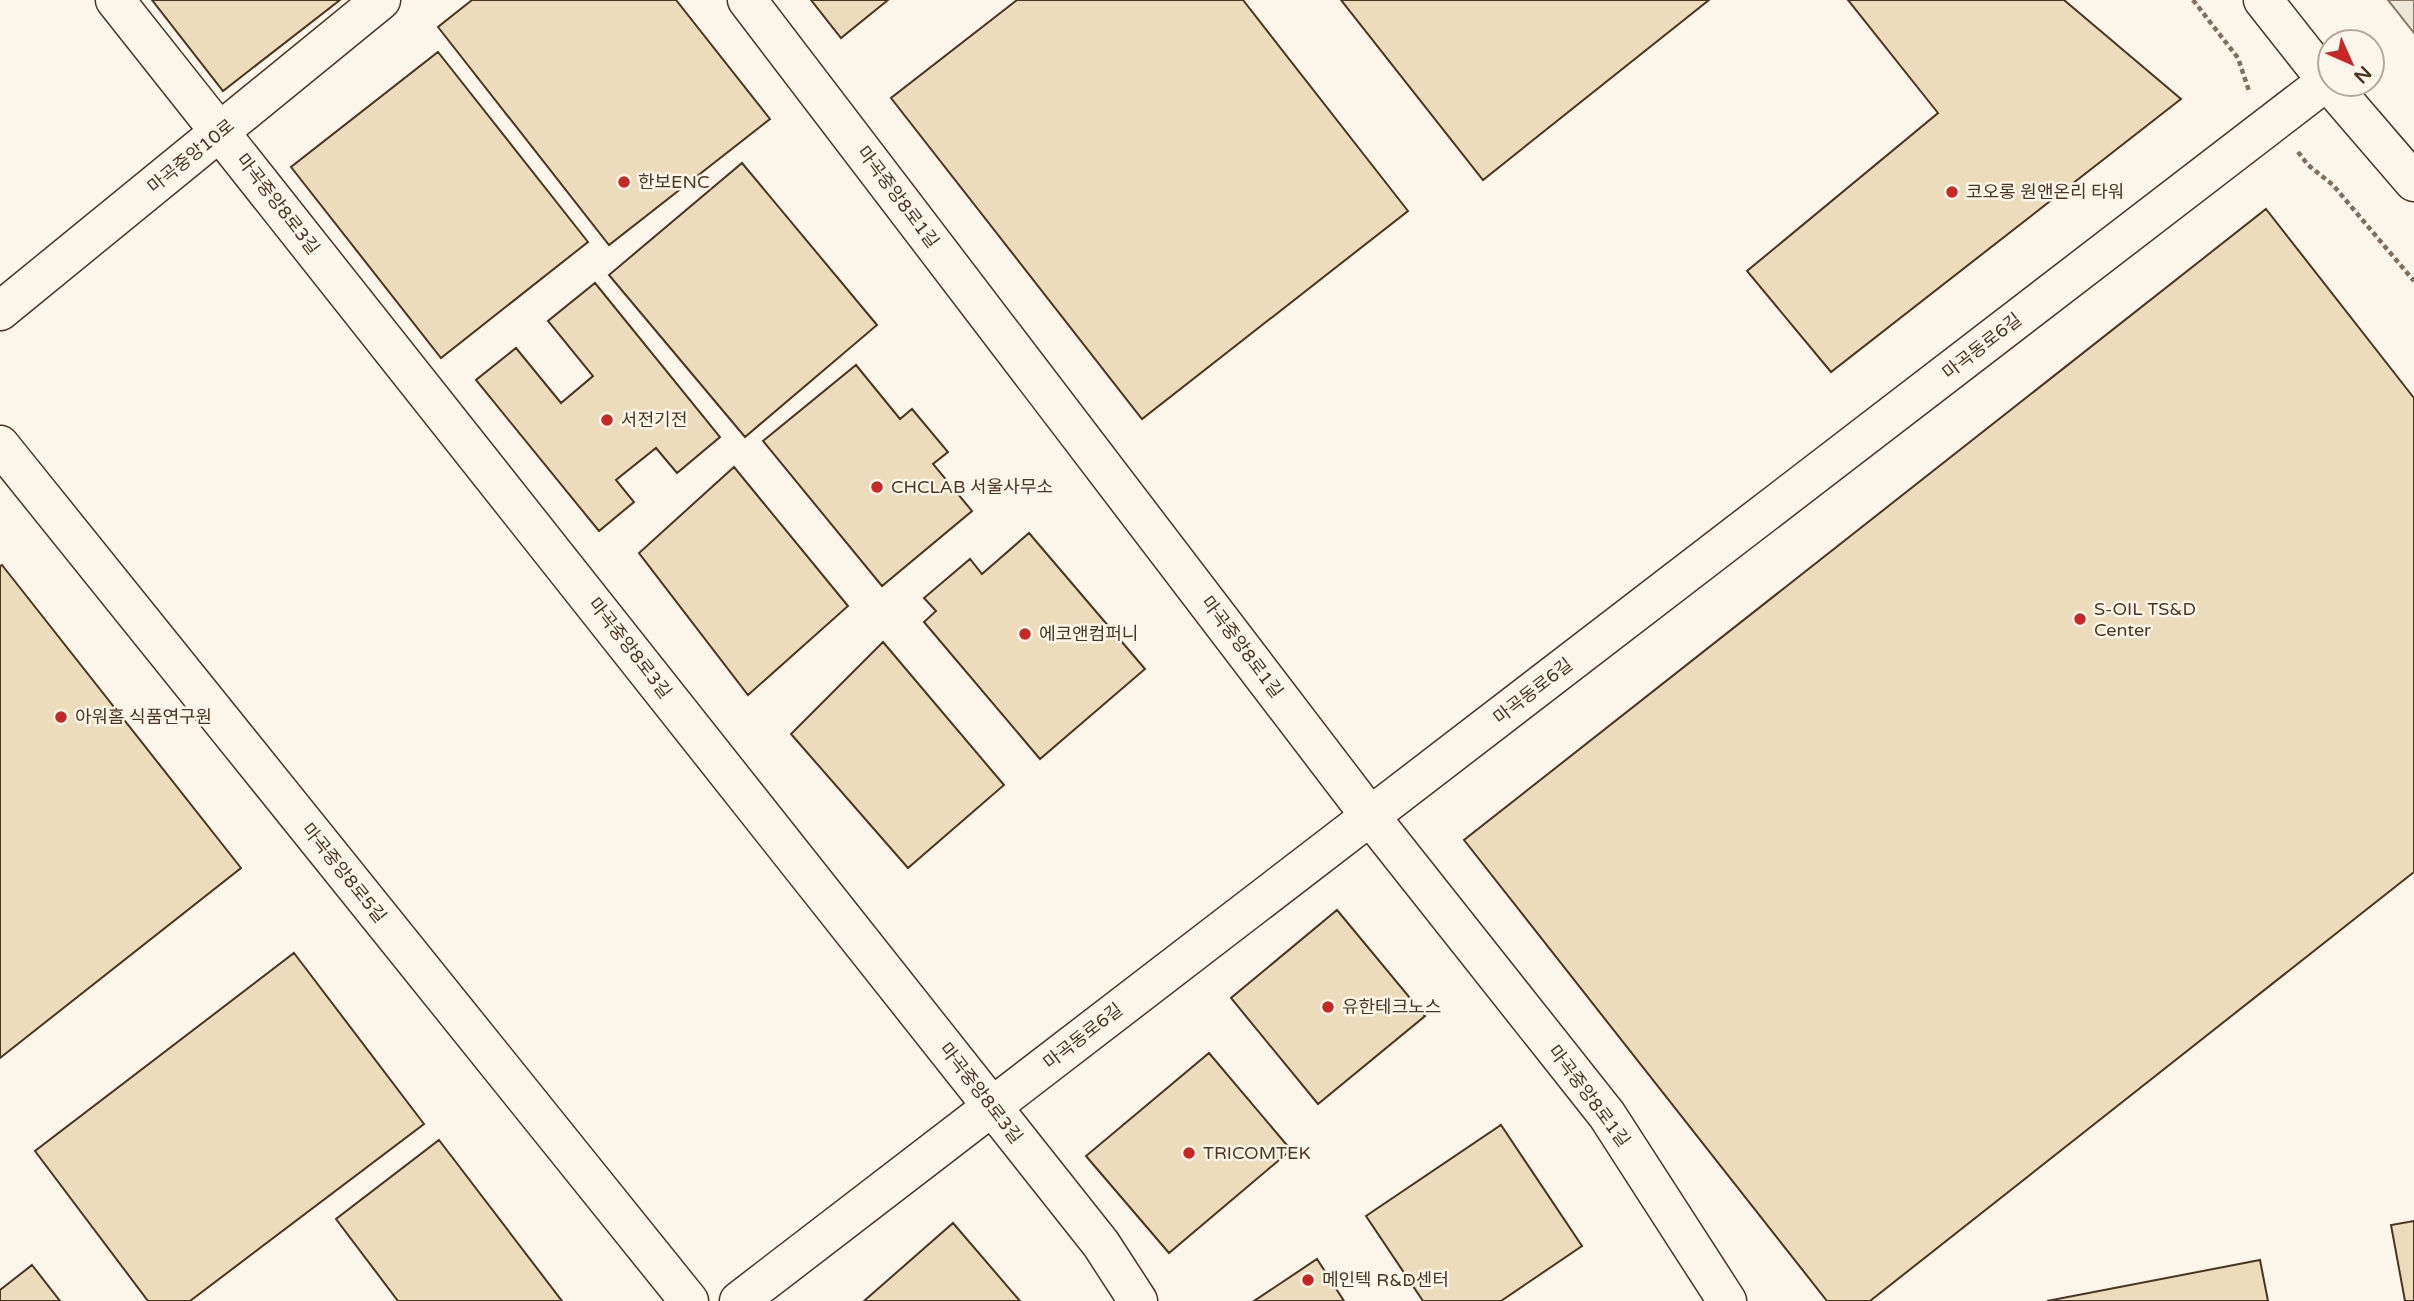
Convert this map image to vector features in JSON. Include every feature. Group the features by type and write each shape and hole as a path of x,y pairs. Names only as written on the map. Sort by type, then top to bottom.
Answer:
{"street":[{"name":"마곡중앙8로3길","path":"115,0 1101,1244 1138,1301"},
{"name":"마곡중앙10로","path":"0,311 381,0"},
{"name":"마곡중앙8로1길","path":"747,0 1370,816 1607,1115 1727,1301"},
{"path":"2263,0 2316,67"},
{"name":"마곡동로6길","path":"739,1301 2316,89"},
{"path":"2342,98 2414,181"},
{"name":"마곡중앙8로5길","path":"0,445 689,1301"}],"shaded area":[{"path":"2388,0 2414,0 2414,33"}],"building":[{"path":"152,0 340,0 223,91"},
{"name":"한보ENC","path":"472,0 676,0 770,119 609,245 438,27"},
{"path":"811,0 888,0 841,38"},
{"path":"1017,0 1243,0 1408,211 1142,419 891,98"},
{"path":"1341,0 1709,0 1483,180"},
{"name":"코오롱 원앤온리 타워","path":"1848,0 2064,0 2181,99 1831,372 1747,271 1938,113"},
{"path":"438,52 588,242 441,358 291,167"},
{"path":"742,163 877,325 745,437 609,275"},
{"name":"S-OIL TS&D Center","path":"2266,209 2414,398 2414,872 1870,1301 1827,1301 1464,840"},
{"name":"서전기전","path":"595,283 720,437 677,473 656,448 616,480 634,502 599,531 476,380 516,348 561,403 593,376 548,321"},
{"name":"CHCLAB 서울사무소","path":"856,365 900,419 912,409 948,452 933,464 972,511 882,586 763,441"},
{"path":"734,467 848,606 748,695 639,553"},
{"name":"에코앤컴퍼니","path":"1029,533 1145,669 1040,759 924,622 936,611 924,598 970,559 982,574"},
{"name":"아워홈 식품연구원","path":"2,565 241,868 0,1058 0,566"},
{"path":"883,642 1004,785 908,868 791,734"},
{"name":"유한테크노스","path":"1337,910 1425,1016 1318,1104 1231,998"},
{"path":"294,953 424,1124 190,1301 148,1301 35,1151"},
{"name":"TRICOMTEK","path":"1209,1053 1291,1150 1169,1253 1086,1156"},
{"path":"1501,1125 1582,1246 1501,1301 1423,1301 1366,1216"},
{"path":"439,1140 562,1301 398,1301 336,1219"},
{"path":"2414,1221 2414,1301 2405,1301 2391,1225"},
{"path":"953,1223 1020,1301 864,1301"},
{"name":"메인텍 R&D센터","path":"1317,1259 1344,1301 1254,1301"},
{"path":"2260,1260 2268,1301 2047,1301"},
{"path":"32,1265 60,1301 0,1301 0,1290"}],"place":[{"name":"한보ENC","path":"624,182"},
{"name":"코오롱 원앤온리 타워","path":"1952,192"},
{"name":"서전기전","path":"607,420"},
{"name":"CHCLAB 서울사무소","path":"877,487"},
{"name":"S-OIL TS&D Center","path":"2080,619"},
{"name":"에코앤컴퍼니","path":"1025,634"},
{"name":"아워홈 식품연구원","path":"61,717"},
{"name":"유한테크노스","path":"1328,1007"},
{"name":"TRICOMTEK","path":"1189,1153"},
{"name":"메인텍 R&D센터","path":"1308,1280"}]}
